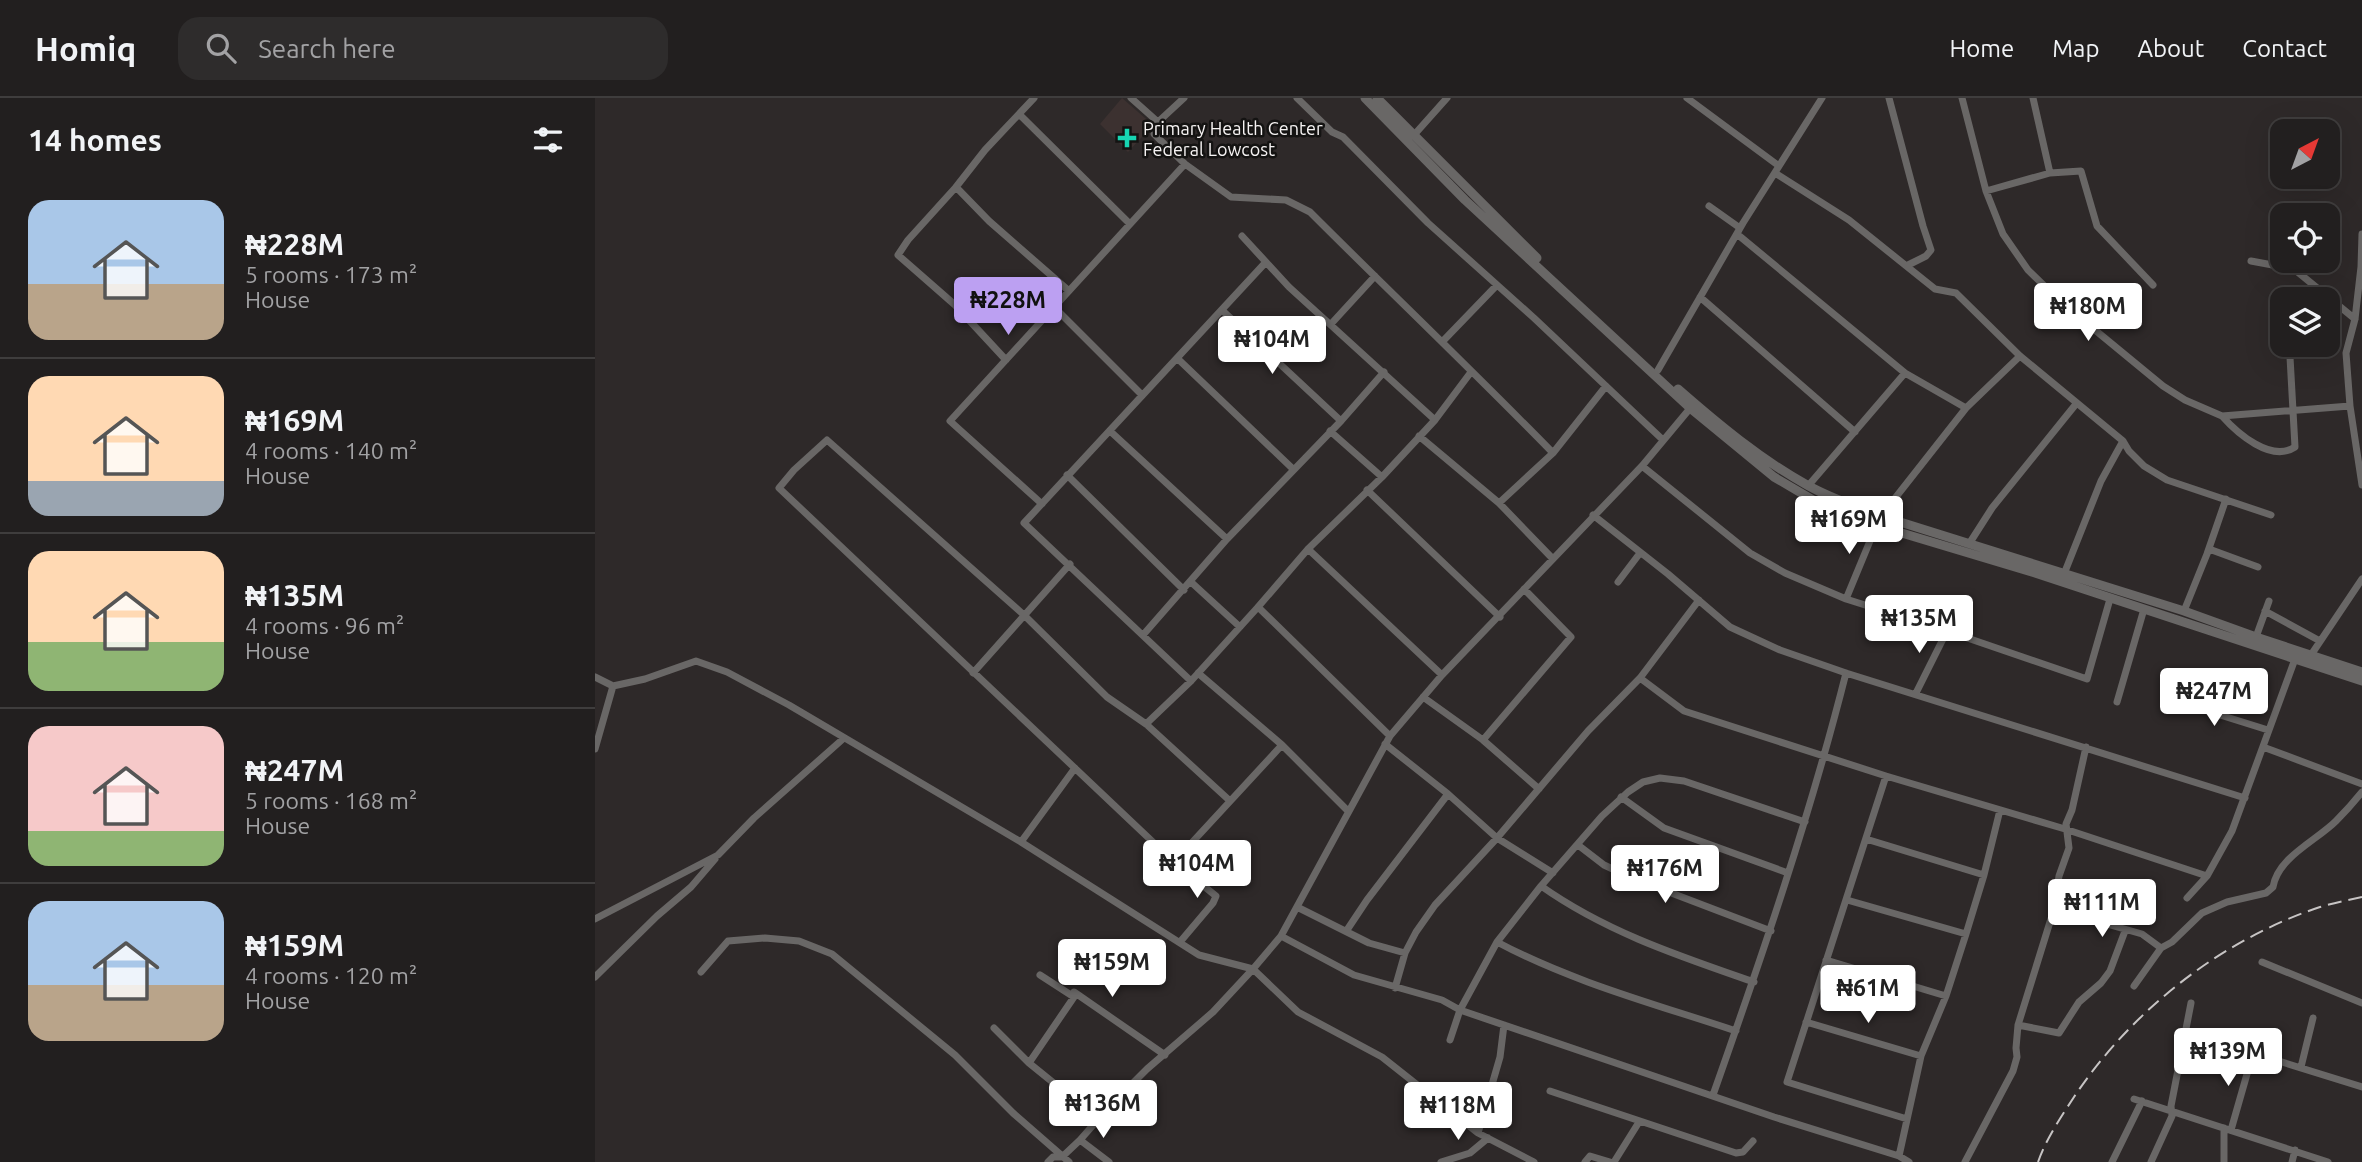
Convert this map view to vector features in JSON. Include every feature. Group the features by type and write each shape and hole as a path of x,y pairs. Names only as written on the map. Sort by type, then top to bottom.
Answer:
{"street":[{"path":"1006,360 955,305 898,255 914,232 956,187 985,150 1034,98"},
{"path":"1131,98 1159,122"},
{"path":"1184,98 1159,122 1154,134 1185,164 1231,197 1286,200 1310,212 1553,453"},
{"path":"1297,98 1332,132 1343,137 1428,223 1663,440"},
{"path":"1365,98 1465,200 1693,406 1774,477 1835,513 1879,520 1969,544 2184,611 2256,638 2362,672"},
{"path":"1377,98 1504,227 1693,406 1762,458 1808,486 1879,520 2362,681"},
{"path":"1414,135 1447,98"},
{"path":"1687,98 1777,169 1908,265 1935,289 1956,293 2020,356 2123,441 2144,466 2167,480 2271,515"},
{"path":"1658,370 1737,234 1822,98"},
{"path":"1889,98 1931,250 1926,256 1908,265"},
{"path":"1962,98 1986,191 2003,234 2028,270 2061,302 2163,386 2185,400 2222,416 2236,432 2270,451 2288,451 2295,447 2290,357"},
{"path":"2033,98 2050,173"},
{"path":"1019,114 1131,224"},
{"path":"1042,504 950,421 1185,164"},
{"path":"1986,191 2050,173 2081,171 2097,226 2153,285"},
{"path":"956,187 989,221 1069,291"},
{"path":"1709,206 1740,228 1737,234"},
{"path":"1737,234 1905,373 1966,408"},
{"path":"2362,234 2355,319 2346,353 2350,406 2362,485"},
{"path":"1241,236 1289,287 1434,420"},
{"path":"2251,261 2294,269 2355,319"},
{"path":"1191,681 1024,523 1266,262"},
{"path":"1331,324 1375,276"},
{"path":"1443,341 1497,285"},
{"path":"1700,297 1855,432"},
{"path":"1054,307 1142,395"},
{"path":"1223,311 1341,421"},
{"path":"1846,599 1879,520 1966,408 2020,356"},
{"path":"1178,359 1293,470"},
{"path":"1143,635 1227,539 1341,421 1384,372"},
{"path":"1146,724 1191,681 1308,549 1382,477 1434,420 1471,372"},
{"path":"1808,486 1905,373"},
{"path":"1499,503 1553,453 1606,386"},
{"path":"1969,544 1992,508 2076,404"},
{"path":"1066,1159 1109,1107 1213,1012 1281,936 1390,736 1443,675 1642,466 1693,406"},
{"path":"2222,416 2350,406"},
{"path":"1110,431 1227,539"},
{"path":"1330,431 1382,477"},
{"path":"1419,436 1499,503 1553,559"},
{"path":"1180,942 1216,896 1174,862 779,488 794,470 827,440 1024,615 1107,697 1146,724 1229,800"},
{"path":"2064,574 2101,481 2123,441"},
{"path":"1642,466 1750,553 1785,573 1846,599 2087,679 2110,599"},
{"path":"1067,475 1184,590"},
{"path":"1367,490 1500,617"},
{"path":"2184,611 2226,499"},
{"path":"1593,515 1730,627 1780,650 2245,798"},
{"path":"1308,549 1443,675"},
{"path":"2209,549 2258,567"},
{"path":"1618,582 1640,553"},
{"path":"973,673 1070,564"},
{"path":"2311,655 2362,579"},
{"path":"1191,582 1240,627"},
{"path":"1483,740 1571,637 1524,589"},
{"path":"1395,988 1405,953 1435,905 1588,732 1640,678 1699,600"},
{"path":"2256,638 2269,601"},
{"path":"1258,607 1390,736"},
{"path":"2117,702 2144,609"},
{"path":"2265,611 2320,641"},
{"path":"1916,693 1947,631"},
{"path":"2187,898 2207,876 2232,831 2295,659"},
{"path":"595,677 613,686 645,679 696,661 727,672 789,705 1021,842 1199,955 1253,969 1298,1012 1382,1057 1478,1133 1534,1162"},
{"path":"1198,673 1282,745 1348,811"},
{"path":"1713,1095 1771,930 1825,756 1846,673"},
{"path":"1640,678 1684,711 2207,876"},
{"path":"595,749 613,686"},
{"path":"1423,697 1483,740 1539,789"},
{"path":"2169,699 2268,730"},
{"path":"595,977 691,887 754,818 844,738"},
{"path":"1385,744 1448,794 1497,838 1553,873"},
{"path":"1174,862 1282,745"},
{"path":"1965,1162 2013,1071 2017,1057 2018,1025 2069,848 2065,829 2086,747"},
{"path":"2263,747 2362,784"},
{"path":"1021,842 1075,768"},
{"path":"1886,776 1787,1082 1907,1119"},
{"path":"1450,1040 1460,1010 1497,942 1541,886 1621,797 1643,782 1660,778 1684,781 1805,822"},
{"path":"2134,986 2161,948 2172,942 2193,920 2209,909 2260,895 2273,887 2275,876 2285,864 2336,822 2362,792"},
{"path":"1347,930 1448,794"},
{"path":"1621,797 1664,828 1788,873"},
{"path":"1899,1156 1921,1056 1946,996 1966,934 2000,810"},
{"path":"1866,839 1984,875"},
{"path":"1578,845 1604,865 1632,878 1771,930"},
{"path":"595,919 717,856"},
{"path":"1541,886 1572,908 1604,925 1675,955 1753,982"},
{"path":"1847,900 1966,934"},
{"path":"1297,907 1370,943 1405,953"},
{"path":"2053,909 2141,934 2161,948"},
{"path":"2018,1025 2059,1033 2079,1002 2111,971 2125,931"},
{"path":"1281,936 1354,975 1442,1000 1460,1010 1836,1138 1899,1156 1909,1162"},
{"path":"701,972 728,942 765,938 799,941 832,954 955,1055 1013,1113 1066,1159"},
{"path":"1497,942 1529,959 1577,978 1736,1031"},
{"path":"1826,960 1946,996"},
{"path":"2262,962 2362,1003"},
{"path":"1040,975 1074,996"},
{"path":"1029,1063 1074,996 1074,992 1165,1055"},
{"path":"2151,1162 2172,1116 2190,1003"},
{"path":"2301,1067 2313,1018"},
{"path":"1806,1021 1921,1056"},
{"path":"1478,1133 1500,1057 1504,1025"},
{"path":"994,1028 1029,1063 1071,1097"},
{"path":"2224,1038 2253,1053 2362,1087"},
{"path":"2224,1162 2228,1129 2253,1053"},
{"path":"1550,1091 1736,1153 1743,1152 1753,1141"},
{"path":"2112,1162 2138,1100 2328,1162"},
{"path":"1585,1162 1590,1156 1612,1162 1639,1122"},
{"path":"1441,1162 1470,1153 1488,1138"},
{"path":"1080,1140 1109,1162"},
{"path":"2292,1162 2295,1150"},
{"path":"1048,1162 1053,1157 1066,1159"}],"shaded area":[{"name":"Primary Health Center Federal Lowcost","path":"1122,98 1153,125 1128,152 1100,124"}],"railway":[{"path":"2038,1162 2059,1120 2097,1065 2151,1007 2214,959 2248,938 2320,907 2362,897"}],"place":[{"name":"Primary Health Center Federal Lowcost","path":"1127,138"}]}
